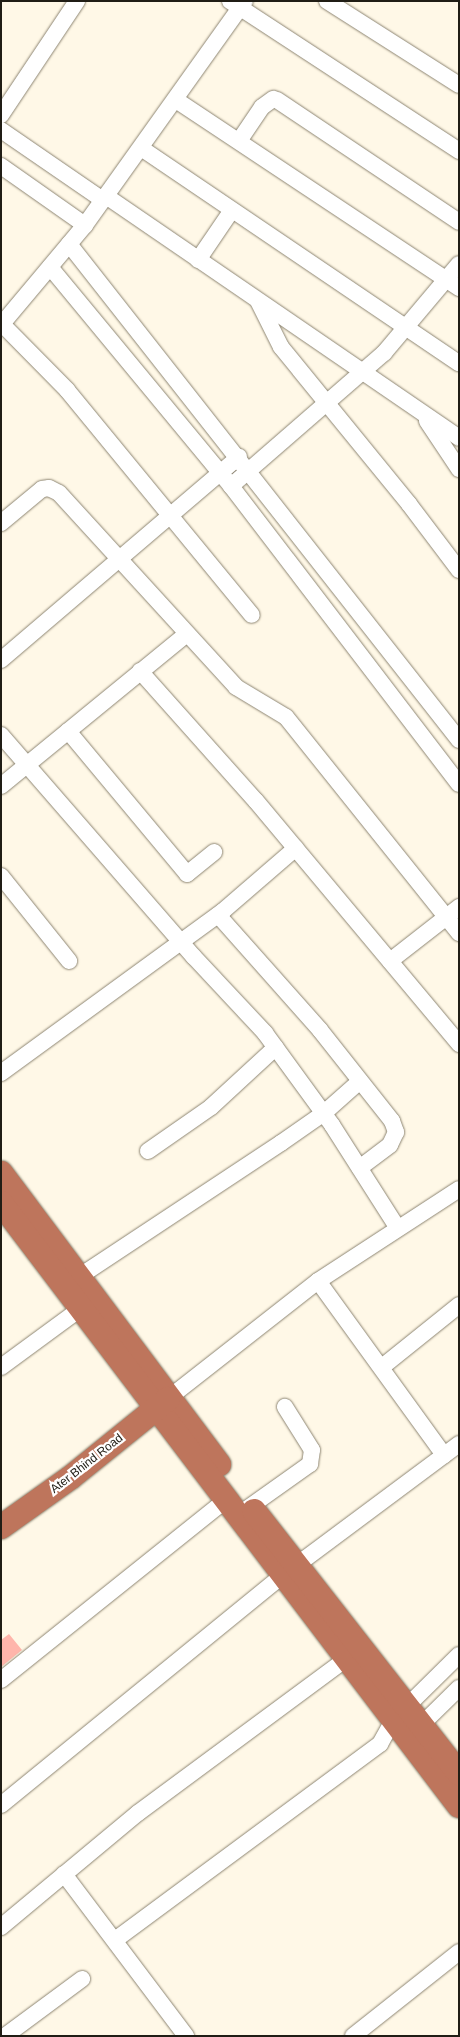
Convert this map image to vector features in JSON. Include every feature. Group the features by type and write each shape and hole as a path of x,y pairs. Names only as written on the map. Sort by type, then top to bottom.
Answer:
{"highway":[{"path":"1,1173 72,1281 238,1508 416,1731 459,1773"},
{"path":"1,1203 72,1281"},
{"name":"Ater Bhind Road","path":"1,1527 70,1478 162,1403"},
{"path":"289,1570 346,1660 401,1712"},
{"path":"416,1731 459,1806"}],"street":[{"path":"1,115 77,1"},
{"path":"327,1 459,85"},
{"path":"252,615 67,390 2,324 85,225 105,198 176,100 239,4 459,152"},
{"path":"176,100 453,284"},
{"path":"239,141 262,108 275,100 459,222"},
{"path":"1,130 198,260 459,438"},
{"path":"141,148 459,363"},
{"path":"1,166 85,225"},
{"path":"198,260 232,210"},
{"path":"69,244 239,457 459,740"},
{"path":"1,660 170,515 226,480 249,471 326,402 363,373 406,328 453,284 459,264"},
{"path":"50,267 226,480 459,784"},
{"path":"258,301 281,347 459,570"},
{"path":"421,413 459,469"},
{"path":"226,480 239,457"},
{"path":"1,523 42,489 54,490 236,687 286,717 452,912 459,933"},
{"path":"1,786 186,634"},
{"path":"140,671 296,848 459,1044"},
{"path":"68,731 187,874 214,852"},
{"path":"1,735 180,942 276,1047 324,1113 398,1227"},
{"path":"1,1073 218,915 296,848"},
{"path":"1,876 69,961"},
{"path":"390,961 452,912"},
{"path":"218,915 320,1030 392,1121 396,1132 390,1145 360,1168"},
{"path":"148,1151 211,1107 276,1047"},
{"path":"72,1281 324,1113 360,1080"},
{"path":"162,1403 318,1281 398,1227 459,1189"},
{"path":"318,1281 444,1455"},
{"path":"1,1367 88,1302"},
{"path":"382,1367 459,1305"},
{"path":"1,1680 238,1508 306,1470 313,1456 312,1450 285,1407"},
{"path":"1,1805 289,1570 459,1444"},
{"path":"380,1744 401,1712 459,1655"},
{"path":"1,1927 218,1751 346,1660"},
{"path":"115,1940 380,1744 416,1731 459,1688"},
{"path":"64,1874 186,2036"},
{"path":"353,2036 459,1952"},
{"path":"5,2036 82,1979"}],"building":[{"path":"9,1634 22,1650 1,1667 1,1640"}]}
